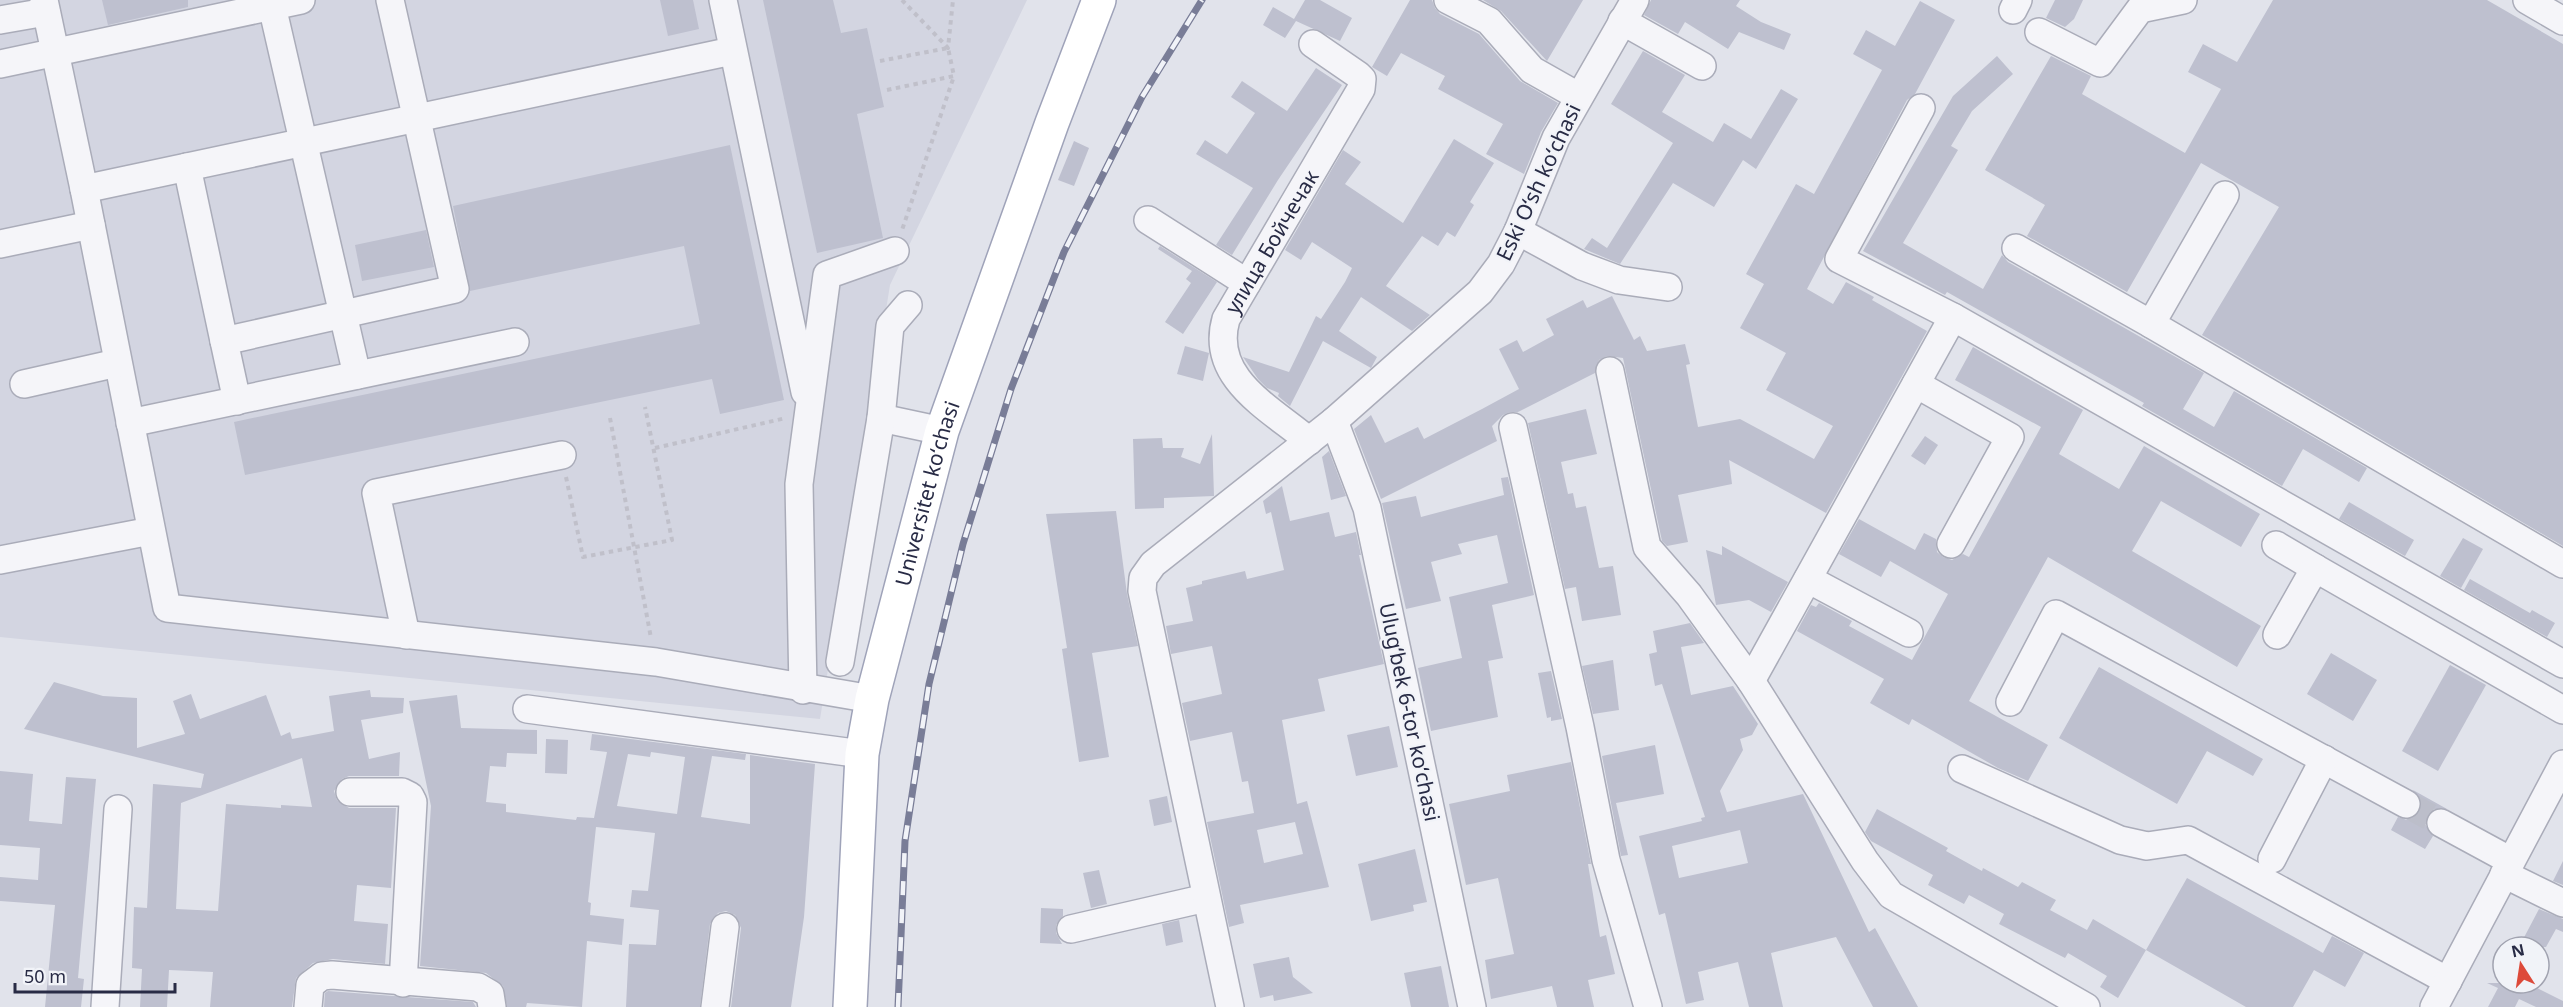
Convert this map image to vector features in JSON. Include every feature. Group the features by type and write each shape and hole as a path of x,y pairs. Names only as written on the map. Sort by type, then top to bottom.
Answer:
{"main road":[{"name":"Universitet kо‘chasi","path":"850,1007 862,754 872,699 942,431 1052,123 1100,0"}],"street":[{"path":"0,64 301,0"},
{"path":"224,341 455,289 390,0"},
{"path":"723,0 809,412"},
{"path":"1448,0 1489,21 1532,70 1578,96"},
{"path":"2039,32 2100,63 2140,9 2183,0"},
{"path":"2527,0 2563,21"},
{"path":"0,20 45,6 84,189 167,608 656,662 803,690 872,699"},
{"path":"272,6 357,375"},
{"path":"1629,11 1702,66"},
{"name":"Eski Oʻsh koʻchasi","path":"1206,898 1144,603 1143,578 1153,564 1334,421 1480,292 1501,264 1518,231 1540,171 1578,96 1629,11"},
{"name":"улица Бойчечак","path":"1309,441 1236,380 1227,364 1221,341 1226,319 1362,89 1362,79 1358,75 1313,44"},
{"path":"84,189 732,51"},
{"path":"1921,108 1839,259 1953,318 2563,664"},
{"path":"187,167 237,401"},
{"path":"2151,324 2225,195"},
{"path":"1148,220 1247,283"},
{"path":"0,244 91,225"},
{"path":"1518,231 1592,270 1619,280 1668,287"},
{"path":"2016,248 2563,564"},
{"path":"803,690 799,484 827,275 895,251"},
{"path":"840,662 880,418 890,326 908,305"},
{"path":"1751,681 1953,318"},
{"path":"130,423 515,342"},
{"path":"24,384 117,363"},
{"path":"1610,371 1647,547 1689,595 1751,681 1865,861 1891,895 2086,1007"},
{"path":"1916,384 2010,437 1951,544"},
{"path":"880,418 942,431"},
{"name":"Ulug‘bek 6-tor koʻchasi","path":"1334,421 1367,508 1472,1007"},
{"path":"1513,427 1580,727 1606,860 1648,1007"},
{"path":"406,635 376,493 562,455"},
{"path":"0,560 151,531"},
{"path":"2276,545 2563,710"},
{"path":"2277,635 2315,568"},
{"path":"1808,579 1909,633"},
{"path":"2010,702 2056,614 2406,804"},
{"path":"527,709 862,754"},
{"path":"2272,859 2324,759"},
{"path":"2434,1007 2563,764"},
{"path":"1962,769 2120,840 2147,846 2188,840 2448,981"},
{"path":"350,792 402,792 410,796 413,802 403,983"},
{"path":"105,1007 118,809"},
{"path":"2441,823 2563,903"},
{"path":"1071,929 1206,898 1230,1007"},
{"path":"715,1007 725,927"},
{"path":"308,1007 310,985 322,976 478,987 490,994 492,1007"}],"path":[{"path":"902,0 948,48"},
{"path":"895,251 954,76 948,48 952,0"},
{"path":"880,61 948,48"},
{"path":"887,90 954,76"},
{"path":"562,455 583,557 672,540 645,407"},
{"path":"655,448 809,412"},
{"path":"610,418 656,662"}],"shaded area":[{"path":"0,0 1027,0 890,285 820,719 0,637"}],"building":[{"path":"102,0 188,0 188,7 108,25"},
{"path":"660,0 693,0 699,29 668,36"},
{"path":"763,0 833,0 841,33 867,28 884,107 857,114 883,238 817,253"},
{"path":"1305,0 1320,0 1352,18 1340,41 1296,21 1285,38 1263,25 1273,7 1294,19"},
{"path":"1410,0 1432,0 1440,14 1479,34 1520,81 1558,103 1541,132 1524,174 1486,154 1503,124 1438,89 1445,76 1401,53 1387,76 1372,67"},
{"path":"1483,0 1583,0 1547,61 1501,11"},
{"path":"1651,0 1740,0 1736,6 1761,22 1791,34 1784,50 1739,32 1728,49 1685,22 1678,34 1644,15"},
{"path":"2055,0 2083,0 2074,19 2065,27 2046,18"},
{"path":"2273,0 2487,0 2563,44 2563,546 2202,335 2279,207 2201,163 2127,292 2027,236 2045,205 1985,170 2051,56 2091,76 2082,94 2185,153 2221,89 2188,72 2203,44 2237,62"},
{"path":"1920,1 1955,20 1915,94 1907,100 1807,289 1833,304 1846,282 1874,297 1872,300 1927,331 1826,513 1729,460 1732,484 1678,495 1688,542 1667,546 1662,541 1623,358 1607,356 1599,360 1595,373 1518,412 1503,415 1492,426 1497,441 1381,499 1354,429 1371,415 1385,443 1418,427 1424,439 1519,389 1499,349 1517,340 1523,352 1554,335 1546,319 1583,300 1587,308 1612,296 1634,340 1640,336 1647,351 1685,344 1690,364 1686,365 1698,427 1740,419 1814,459 1833,426 1766,390 1786,353 1740,328 1764,284 1746,274 1796,184 1814,194 1882,70 1853,54 1866,30 1895,46"},
{"path":"1643,51 1685,75 1662,112 1713,142 1724,123 1751,139 1781,89 1798,99 1756,169 1743,160 1714,207 1673,183 1620,264 1584,249 1592,238 1607,248 1673,143 1611,104"},
{"path":"1997,56 2013,74 1972,111 1951,146 1958,150 1903,243 1983,289 2002,255 2008,262 2204,373 2183,409 2214,427 2234,391 2367,468 2359,482 2303,449 2282,486 2142,406 2144,403 1947,292 1945,295 1863,251 1953,96"},
{"path":"1316,68 1342,85 1278,180 1232,255 1216,245 1253,188 1196,154 1205,140 1227,154 1255,113 1231,97 1242,81 1287,111"},
{"path":"1454,139 1494,163 1470,202 1474,205 1455,237 1447,232 1438,246 1422,236 1386,286 1430,315 1412,331 1361,297 1339,331 1377,357 1371,368 1323,341 1290,406 1278,396 1279,393 1267,388 1258,379 1243,357 1289,372 1316,316 1321,319 1352,268 1312,242 1301,260 1285,250 1343,150 1361,162 1345,184 1403,223"},
{"path":"1074,141 1089,148 1074,186 1058,180"},
{"path":"730,145 784,400 720,414 712,379 245,475 234,422 700,324 684,246 470,291 453,206"},
{"path":"426,230 434,267 362,281 355,245"},
{"path":"1160,246 1217,282 1183,334 1165,322 1191,283 1186,279 1192,271 1158,249"},
{"path":"1185,346 1209,353 1203,381 1177,374"},
{"path":"1973,347 2083,410 2059,454 2119,489 2144,446 2260,514 2241,547 2161,501 2132,551 2261,626 2237,667 2048,557 1969,701 2048,745 2028,781 1998,768 1912,719 1909,725 1870,703 1884,679 1797,631 1811,605 1816,607 1819,603 1852,621 1849,626 1912,660 1948,594 1890,561 1881,577 1839,554 1859,519 1915,550 1924,533 1936,539 1937,552 1943,557 1952,560 1963,554 1969,557 2041,427 1955,380"},
{"path":"1586,409 1597,454 1561,462 1568,494 1573,493 1576,508 1586,506 1599,568 1613,566 1621,615 1582,621 1576,587 1565,589 1528,423"},
{"path":"1212,434 1214,496 1164,498 1164,508 1135,509 1133,439 1162,438 1163,448 1184,448 1181,457 1200,464"},
{"path":"1925,436 1938,445 1925,465 1911,456"},
{"path":"1329,451 1346,496 1331,500 1322,457"},
{"path":"1508,477 1534,595 1492,605 1503,658 1488,661 1498,717 1431,731 1418,668 1462,658 1449,597 1508,583 1497,535 1458,544 1462,554 1431,562 1441,601 1406,609 1382,503 1416,496 1421,517 1504,495 1501,478"},
{"path":"1282,486 1290,521 1329,512 1335,537 1356,532 1361,555 1359,555 1384,664 1318,679 1325,711 1282,720 1297,804 1307,801 1329,887 1240,905 1244,923 1229,927 1207,822 1254,813 1248,781 1242,782 1232,732 1190,741 1182,703 1222,694 1212,646 1171,654 1166,626 1193,621 1186,588 1202,584 1202,581 1245,571 1247,579 1284,570 1271,512 1266,514 1263,501","holes":["1295,822 1303,854 1264,863 1257,830"]},
{"path":"2349,502 2414,540 2405,556 2339,519"},
{"path":"1116,511 1127,594 1138,646 1092,653 1109,757 1079,762 1062,649 1067,648 1046,514"},
{"path":"2463,538 2483,549 2461,588 2440,576"},
{"path":"1722,546 1788,582 1771,612 1749,600 1716,605 1706,550 1722,555"},
{"path":"2470,579 2530,613 2532,610 2555,623 2547,637 2464,590"},
{"path":"1690,623 1704,643 1681,647 1691,695 1733,686 1758,724 1752,735 1740,739 1743,750 1720,791 1727,812 1803,794 1869,932 1875,928 1918,1007 1873,1007 1836,937 1771,953 1783,1007 1749,1007 1738,962 1698,972 1704,1000 1686,1004 1665,913 1659,915 1639,836 1702,821 1701,818 1705,817 1662,684 1655,686 1649,654 1657,652 1653,631","holes":["1740,830 1748,863 1679,878 1672,846"]},
{"path":"2331,653 2377,680 2353,721 2307,694"},
{"path":"1613,660 1619,710 1593,714 1582,666"},
{"path":"2450,665 2486,685 2438,771 2402,751"},
{"path":"2099,667 2263,759 2253,776 2207,751 2177,804 2059,738"},
{"path":"1551,671 1562,719 1551,721 1551,717 1547,718 1538,673"},
{"path":"54,682 103,696 137,698 137,748 185,734 173,701 191,694 200,719 266,695 281,736 290,732 292,739 334,731 329,696 370,690 371,697 404,698 403,713 361,720 369,759 400,752 399,776 349,776 342,779 334,791 337,800 349,808 396,808 391,888 357,885 354,921 388,924 385,964 333,959 313,963 296,978 292,1007 210,1007 213,972 169,970 167,1007 140,1007 142,969 132,968 134,907 147,908 153,784 201,788 204,774 24,729","holes":["302,758 312,807 281,805 281,808 226,804 218,911 176,909 181,803"]},
{"path":"457,695 461,728 537,730 537,754 507,753 506,767 490,766 486,802 506,804 506,812 576,820 577,817 594,818 607,752 590,750 592,734 746,754 745,760 712,756 701,817 750,824 750,755 815,764 804,917 791,1007 731,1007 741,928 735,915 726,911 718,913 710,924 700,1007 626,1007 629,944 656,945 659,910 630,907 632,890 648,891 655,833 637,831 596,827 588,902 591,903 590,915 624,919 622,945 587,941 582,1007 527,1003 526,1007 507,1007 503,986 486,973 420,966 431,806 409,701","holes":["651,752 685,757 677,814 617,806 628,754 650,757"]},
{"path":"1389,726 1398,767 1356,776 1347,735"},
{"path":"546,739 568,740 567,774 545,773"},
{"path":"1655,745 1664,794 1616,803 1628,855 1621,856 1602,756"},
{"path":"1571,762 1591,864 1588,864 1600,937 1606,935 1615,974 1588,980 1594,1007 1557,1007 1552,986 1491,999 1485,960 1514,954 1498,878 1466,885 1449,804 1510,791 1507,775"},
{"path":"0,771 33,774 29,821 62,824 66,777 96,779 78,978 84,979 81,1007 45,1007 55,905 0,901 0,877 38,880 40,848 0,845"},
{"path":"2413,790 2447,809 2433,809 2427,816 2425,824 2433,836 2425,849 2391,830 2398,817 2407,820 2420,812 2422,803"},
{"path":"1167,796 1172,822 1154,826 1149,800"},
{"path":"1877,809 1948,848 1946,851 1982,871 1983,868 2018,887 2022,882 2056,900 2050,910 2087,930 2093,919 2146,950 2118,998 2100,987 2107,976 2068,953 2065,958 1999,924 2004,914 1969,895 1964,904 1928,885 1933,875 1871,841 1865,832"},
{"path":"1415,849 1427,902 1413,905 1414,911 1371,921 1358,864"},
{"path":"2563,861 2563,885 2553,881"},
{"path":"1099,870 1107,904 1091,908 1083,873"},
{"path":"2187,878 2323,953 2332,936 2364,953 2345,987 2314,970 2293,1007 2246,1007 2146,950"},
{"path":"1041,908 1063,909 1063,916 1056,925 1056,933 1062,944 1040,943"},
{"path":"2539,909 2563,919 2563,932 2556,929 2551,938 2551,935 2525,935"},
{"path":"1179,920 1183,942 1166,946 1162,924"},
{"path":"1289,957 1293,977 1313,993 1274,1001 1273,995 1260,998 1253,964"},
{"path":"1441,966 1449,1007 1411,1007 1404,973"},
{"path":"328,991 473,1002 476,1007 324,1007 325,993"},
{"path":"2494,995 2551,995 2563,1001 2563,1007 2536,1007 2519,999 2515,1007 2488,1007"}],"tunnel":[{"path":"2406,804 2441,823"}],"railway":[{"path":"898,1007 905,841 929,684 963,544 1011,389 1064,252 1142,97 1202,0"}]}
